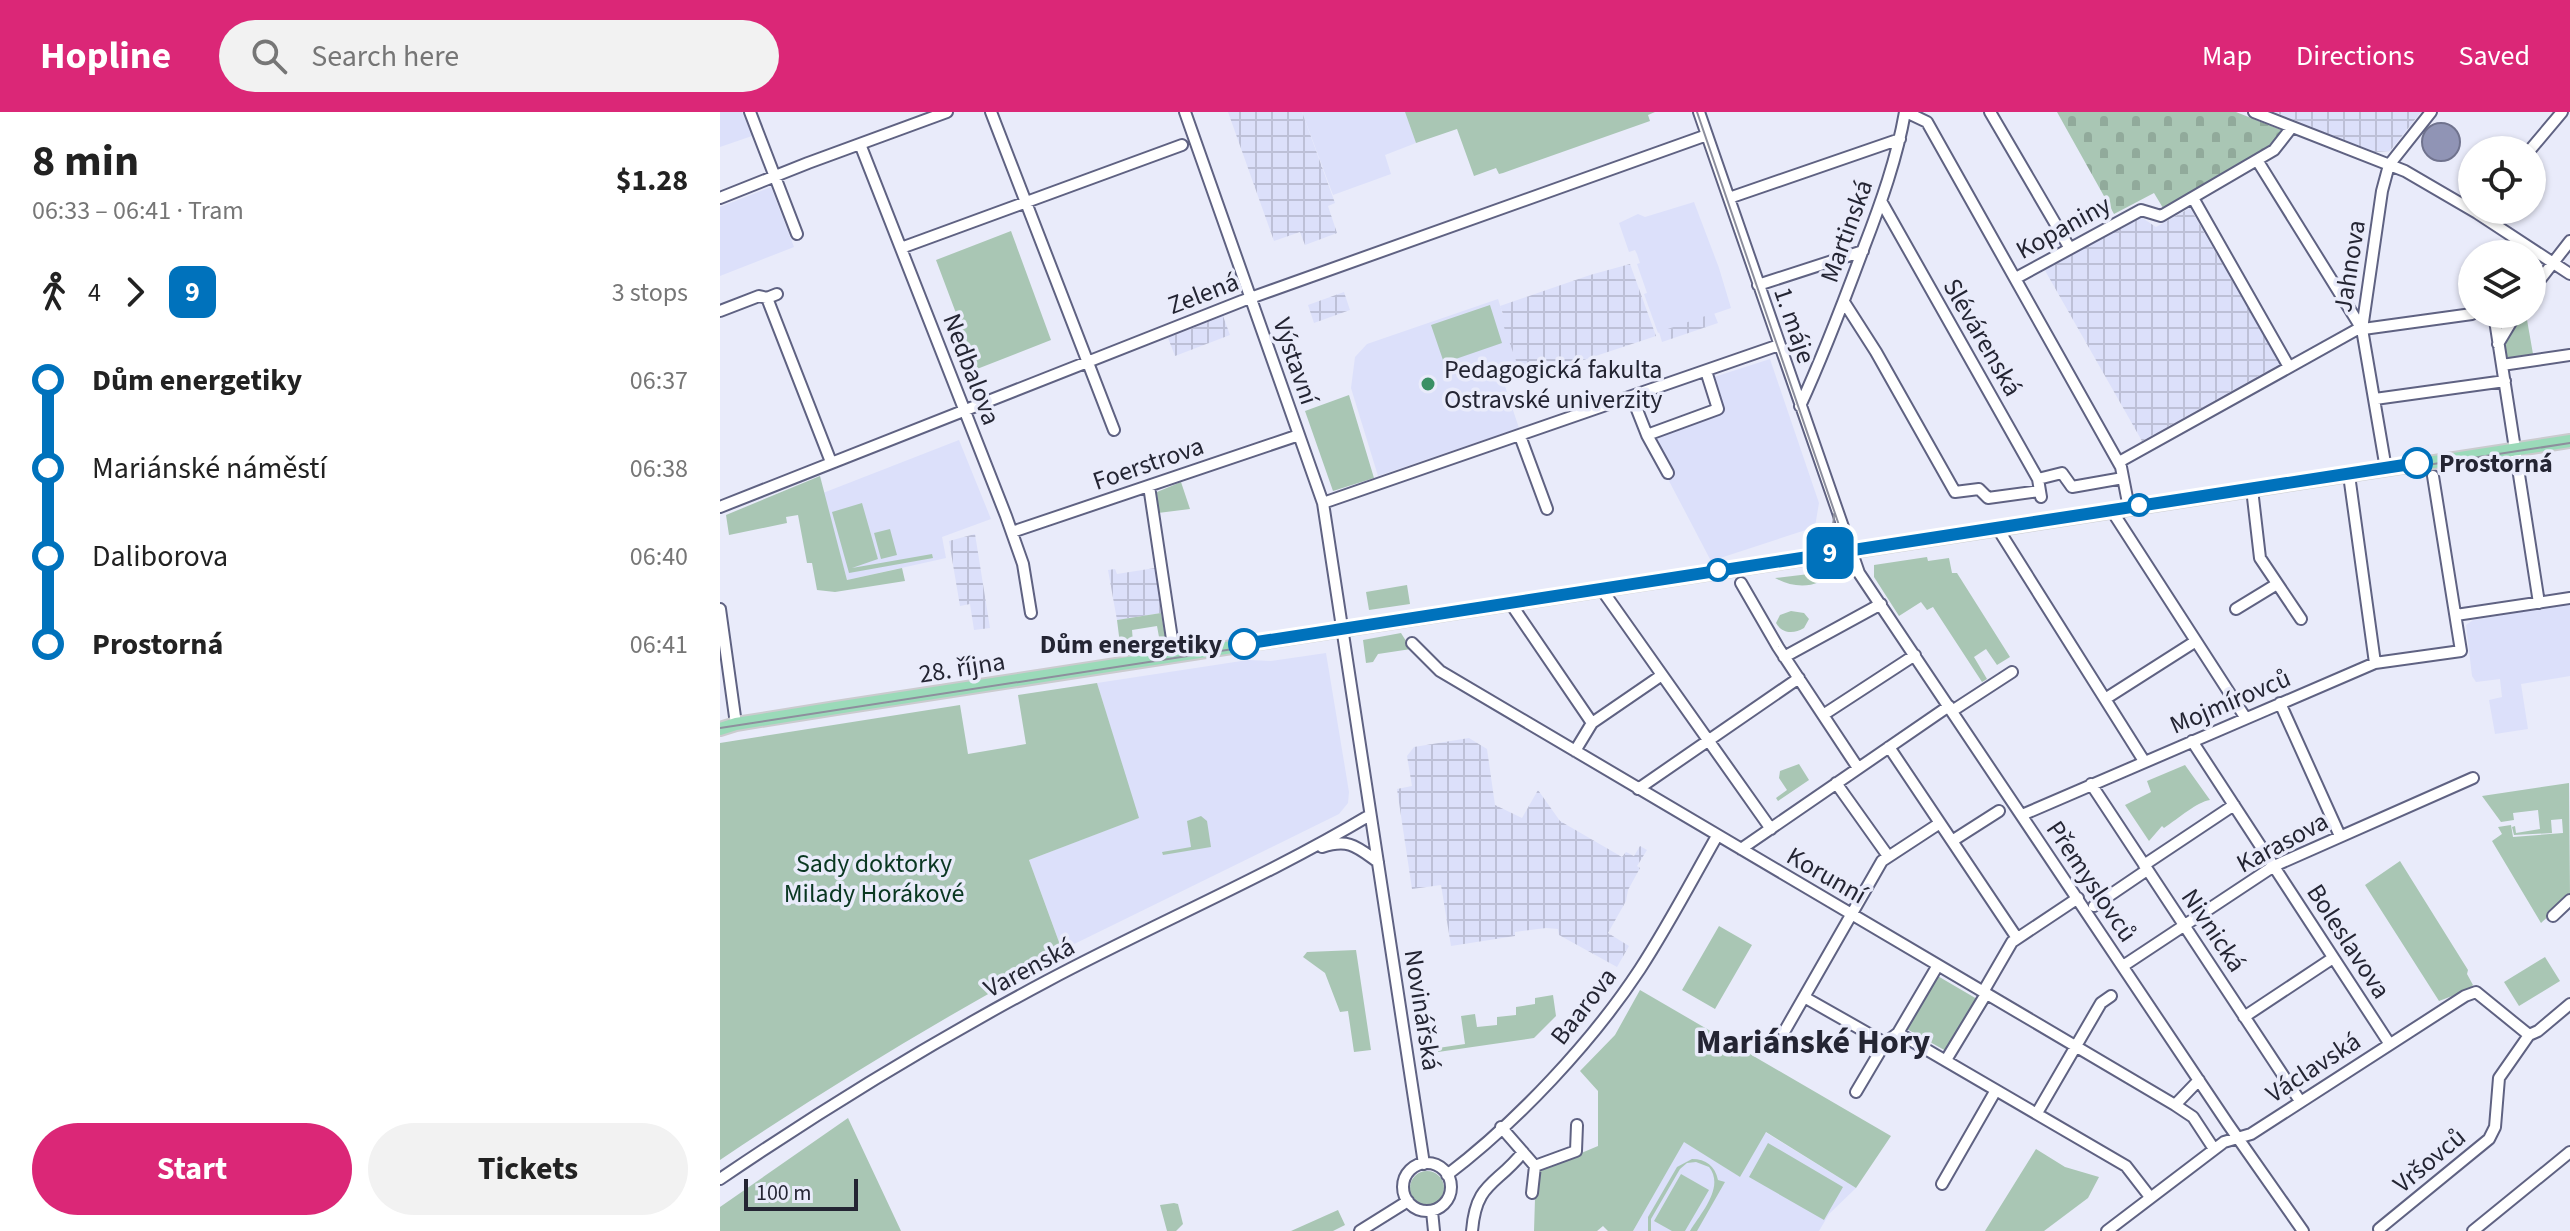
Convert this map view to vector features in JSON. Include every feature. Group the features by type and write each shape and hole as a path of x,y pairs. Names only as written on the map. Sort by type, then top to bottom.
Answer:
{"main road":[{"name":"28. října","path":"720,727 2570,441"}],"street":[{"path":"750,112 797,234"},
{"path":"720,198 947,112"},
{"path":"991,112 1114,430"},
{"name":"Výstavní","path":"1185,112 1299,435 1328,502 1342,630"},
{"name":"1. máje","path":"1699,112 1850,551"},
{"path":"1906,112 1927,122 2016,278 2119,462 2129,508"},
{"name":"Martinská","path":"1800,406 1863,251 1881,201 1906,112"},
{"path":"1990,112 2069,247"},
{"path":"2254,112 2389,165 2458,201"},
{"path":"2389,165 2431,112"},
{"path":"2542,136 2562,112"},
{"name":"Kopaniny","path":"2016,278 2141,210 2161,216 2278,147 2292,127"},
{"name":"Zelená","path":"720,507 1251,298 1707,135"},
{"path":"1729,198 1900,139"},
{"name":"Nedbalova","path":"860,144 1012,532 1023,564 1031,613"},
{"path":"901,248 1182,145"},
{"path":"2257,160 2362,329"},
{"name":"Jahnova","path":"2386,469 2362,329 2382,191 2389,165"},
{"path":"2193,198 2289,367"},
{"name":"Slévárenská","path":"1844,302 1876,352 1955,492 1979,489 1988,498 2041,494 2038,479 1881,201"},
{"path":"2496,224 2570,274"},
{"path":"2546,270 2570,241"},
{"path":"1758,285 1863,251"},
{"path":"720,311 759,296 772,296 831,462"},
{"path":"2119,462 2362,329 2458,316"},
{"path":"2496,328 2539,603"},
{"path":"2498,344 2508,328"},
{"path":"1328,502 1779,345"},
{"path":"2502,365 2570,355"},
{"path":"1647,435 1718,409 1706,371"},
{"path":"2375,399 2505,381"},
{"path":"1632,397 1647,435 1668,473"},
{"name":"Foerstrova","path":"1012,532 1299,435"},
{"path":"1520,436 1547,509"},
{"path":"2038,479 2062,473 2072,487 2123,478"},
{"path":"2349,475 2375,663"},
{"path":"2433,476 2456,615 2570,598"},
{"path":"1149,486 1172,639"},
{"path":"2252,489 2259,557 2301,619"},
{"path":"2112,511 2245,717"},
{"path":"1998,529 2144,761"},
{"name":"Přemyslovců","path":"1850,551 1859,573 2303,1231"},
{"path":"1741,583 1784,657 1858,768"},
{"path":"2236,609 2277,584"},
{"path":"1602,590 1771,829"},
{"path":"1511,604 1592,723"},
{"path":"1784,657 1881,604"},
{"path":"720,609 736,724"},
{"name":"Mojmírovců","path":"2022,815 2375,663 2461,651 2456,615"},
{"name":"Novinářská","path":"1342,630 1424,1164"},
{"path":"2105,699 2196,641"},
{"name":"Korunní","path":"1412,643 1440,671 2175,1105 2193,1117 2214,1149"},
{"path":"1823,715 1915,655"},
{"path":"1741,849 1889,747 2012,672"},
{"path":"1575,751 1592,723 1662,675"},
{"path":"1638,789 1799,678"},
{"path":"2280,703 2340,836"},
{"name":"Boleslavova","path":"2192,741 2389,1043"},
{"path":"1889,747 2017,938"},
{"name":"Karasova","path":"2123,966 2274,866 2473,778"},
{"path":"1836,783 1888,856"},
{"name":"Nivnická","path":"2091,784 2300,1101"},
{"path":"2094,906 2234,805"},
{"path":"1952,841 1999,811"},
{"name":"Varenská","path":"720,1179 910,1057 1048,980 1370,815"},
{"path":"1784,1032 1888,856 1940,823"},
{"name":"Baarova","path":"1447,1175 1501,1127 1585,1043 1640,969 1717,836"},
{"path":"1290,858 1337,842 1349,843 1378,862"},
{"path":"1946,1060 2012,942 2078,898"},
{"path":"2553,916 2570,900"},
{"path":"2244,1017 2333,958"},
{"path":"1856,1092 1885,1043 1898,1033 1938,965"},
{"name":"Václavská","path":"2107,1231 2224,1142 2240,1141 2458,999 2476,992 2529,1035"},
{"path":"2037,1113 2101,1003 2111,996"},
{"path":"1804,997 1885,1043"},
{"name":"Vršovců","path":"2379,1229 2489,1139 2495,1127 2499,1078 2529,1035 2570,1004"},
{"path":"1898,1033 2126,1166 2150,1197"},
{"path":"2175,1105 2199,1080"},
{"path":"1942,1184 1996,1090"},
{"path":"1535,1166 1576,1151 1577,1125"},
{"path":"1501,1127 1535,1166 1532,1193"},
{"path":"1472,1231 1476,1201 1523,1152"},
{"path":"2473,1231 2569,1155"},
{"path":"1424,1164 1435,1165 1447,1175 1451,1184 1449,1197 1441,1206 1432,1211 1418,1209 1408,1201 1403,1188 1406,1176 1413,1169 1424,1164"},
{"path":"1360,1231 1408,1201"},
{"path":"1432,1211 1434,1231"}],"shaded area":[{"path":"720,112 742,112 752,136 720,147"},
{"path":"1228,112 1302,112 1335,203 1328,206 1337,233 1305,245 1300,232 1274,241"},
{"path":"1302,112 1405,112 1416,143 1385,155 1391,174 1333,195"},
{"path":"2274,112 2421,112 2390,151 2375,152"},
{"path":"2434,124 2448,124 2459,135 2458,151 2448,160 2434,160 2423,149 2423,135"},
{"path":"771,187 794,247 720,276 720,207"},
{"path":"1694,202 1731,308 1658,333 1644,294 1647,293 1637,264 1640,263 1637,254 1635,250 1629,252 1619,223 1638,214 1645,217"},
{"path":"2190,208 2280,364 2142,441 2043,267 2126,221 2141,217 2156,227"},
{"path":"1630,264 1656,336 1523,380 1500,316 1503,314 1500,306"},
{"path":"1344,292 1350,310 1314,323 1308,305"},
{"name":"Pedagogická fakulta Ostravské univerzity","path":"1498,299 1521,374 1503,380 1519,428 1378,476 1351,388 1355,357 1367,344"},
{"path":"1714,313 1718,323 1662,342 1659,332"},
{"path":"1223,316 1230,335 1175,356 1168,338"},
{"path":"1770,359 1819,503 1815,527 1711,561 1647,439 1722,412 1711,378"},
{"path":"959,440 991,519 942,537 946,558 847,580 823,493"},
{"path":"975,534 990,628 974,630 970,604 960,606 949,541"},
{"path":"1155,568 1161,613 1117,620 1108,570 1115,569 1117,574"},
{"path":"2570,604 2570,676 2521,684 2528,729 2495,734 2489,700 2502,697 2500,679 2476,682 2472,676 2466,625 2473,620"},
{"path":"1326,653 1349,792 1348,803 1339,814 1062,950 1029,860 1138,818 1097,683 1248,660 1271,661"},
{"path":"1469,738 1487,749 1495,805 1522,818 1538,790 1560,821 1622,857 1626,852 1634,856 1640,846 1647,850 1637,866 1640,868 1628,890 1626,901 1608,933 1629,946 1617,967 1559,935 1558,929 1515,932 1515,936 1451,946 1441,885 1412,889 1397,789 1412,786 1407,756 1414,747"},
{"path":"1765,1132 1856,1188 1829,1214 1819,1231 1633,1231 1684,1141 1740,1177"}],"green space":[{"path":"1405,112 1655,112 1648,115 1650,121 1503,173 1499,174 1496,168 1474,176 1457,129 1416,143"},
{"path":"2057,112 2236,112 2284,131 2262,152 2163,208 2154,193 2114,214"},
{"path":"1011,231 1051,340 977,369 936,260"},
{"path":"1490,305 1502,343 1444,363 1431,325"},
{"path":"2513,328 2528,328 2533,354 2505,358 2503,345"},
{"path":"1349,395 1374,478 1333,491 1305,411"},
{"path":"820,476 847,580 902,568 905,581 835,592 817,590 812,563 807,563 798,515 786,517 787,523 729,535 726,515"},
{"path":"1181,482 1190,509 1158,513 1157,492"},
{"path":"862,503 878,559 852,568 932,554 933,558 849,573 832,512"},
{"path":"890,529 897,555 881,559 874,533"},
{"path":"1927,557 1928,561 1949,558 1952,573 1957,573 2010,657 1997,665 1986,649 1974,657 1987,679 1982,682 1933,607 1927,610 1921,602 1899,616 1874,577 1874,565"},
{"path":"1834,571 1821,581 1806,585 1790,584 1775,578"},
{"path":"1407,585 1410,604 1369,610 1366,592"},
{"path":"1791,611 1804,613 1809,619 1804,628 1788,632 1779,627 1776,623 1780,615"},
{"path":"1161,613 1166,641 1149,644 1149,640 1159,637 1157,626 1132,630 1133,642 1145,641 1145,645 1100,652 1099,648 1120,644 1117,620"},
{"path":"1401,633 1411,649 1378,654 1373,662 1366,663 1363,640"},
{"name":"Sady doktorky Milady Horákové","path":"1097,683 1139,818 1029,860 1063,953 889,1052 720,1160 720,743 960,705 968,754 1026,744 1018,695"},
{"path":"1799,764 1809,780 1778,801 1776,798 1787,790 1779,778 1780,771"},
{"path":"2185,765 2210,800 2164,828 2162,826 2149,841 2125,805 2151,792 2147,781"},
{"path":"2569,783 2570,896 2541,923 2492,841 2502,834 2498,827 2511,825 2513,837 2563,833 2562,819 2551,820 2552,833 2514,835 2512,827 2515,826 2516,833 2540,829 2538,810 2513,813 2514,820 2501,822 2482,796"},
{"path":"1201,816 1207,821 1211,847 1163,855 1162,852 1191,847 1187,821"},
{"path":"2400,861 2468,970 2473,985 2468,990 2439,1001 2365,885"},
{"path":"1719,926 1752,945 1715,1009 1682,990"},
{"path":"1356,950 1371,1050 1354,1052 1348,1011 1340,1012 1325,973 1303,957 1307,952"},
{"path":"2545,957 2560,981 2519,1006 2504,982"},
{"path":"1936,975 1977,999 1946,1051 1905,1028"},
{"path":"1640,990 1891,1136 1856,1188 1766,1132 1740,1177 1684,1142 1633,1231 1608,1231 1603,1226 1597,1231 1534,1231 1535,1199 1529,1175 1598,1146 1598,1091 1580,1071 1615,1035"},
{"path":"1553,995 1556,1016 1534,1038 1438,1052 1438,1048 1465,1044 1461,1016 1475,1014 1477,1027 1497,1025 1497,1017 1516,1015 1516,1007 1535,1004 1535,998"},
{"path":"848,1118 901,1231 720,1231 720,1207"},
{"path":"1768,1143 1843,1187 1824,1220 1749,1177"},
{"path":"2036,1149 2065,1167 2099,1177 2088,1198 2044,1231 1985,1231"},
{"path":"1692,1159 1709,1164 1718,1180 1725,1182 1697,1231 1690,1231 1710,1200 1714,1183 1709,1167 1696,1162 1687,1163 1680,1169 1651,1219 1651,1231 1648,1231 1648,1217 1677,1167"},
{"path":"1427,1171 1439,1176 1444,1188 1439,1200 1427,1205 1415,1200 1410,1188 1415,1176"},
{"path":"1681,1174 1709,1190 1685,1231 1672,1231 1654,1221"},
{"path":"1178,1204 1183,1224 1176,1231 1167,1231 1160,1205"},
{"path":"1338,1210 1345,1225 1333,1231 1291,1231"}],"tram line":[{"path":"1697,112 1840,528 1852,543 1872,548"},
{"path":"720,728 2570,443"},
{"name":"9","path":"1244,644 2417,463"},
{"path":"1804,556 1826,541 1834,514"}],"place":[{"name":"Pedagogická fakulta Ostravské univerzity","path":"1428,384"},
{"name":"Prostorná","path":"2417,463"},
{"name":"Dům energetiky","path":"1244,644"}],"district":[{"name":"Mariánské Hory","path":"1813,1041"}]}
